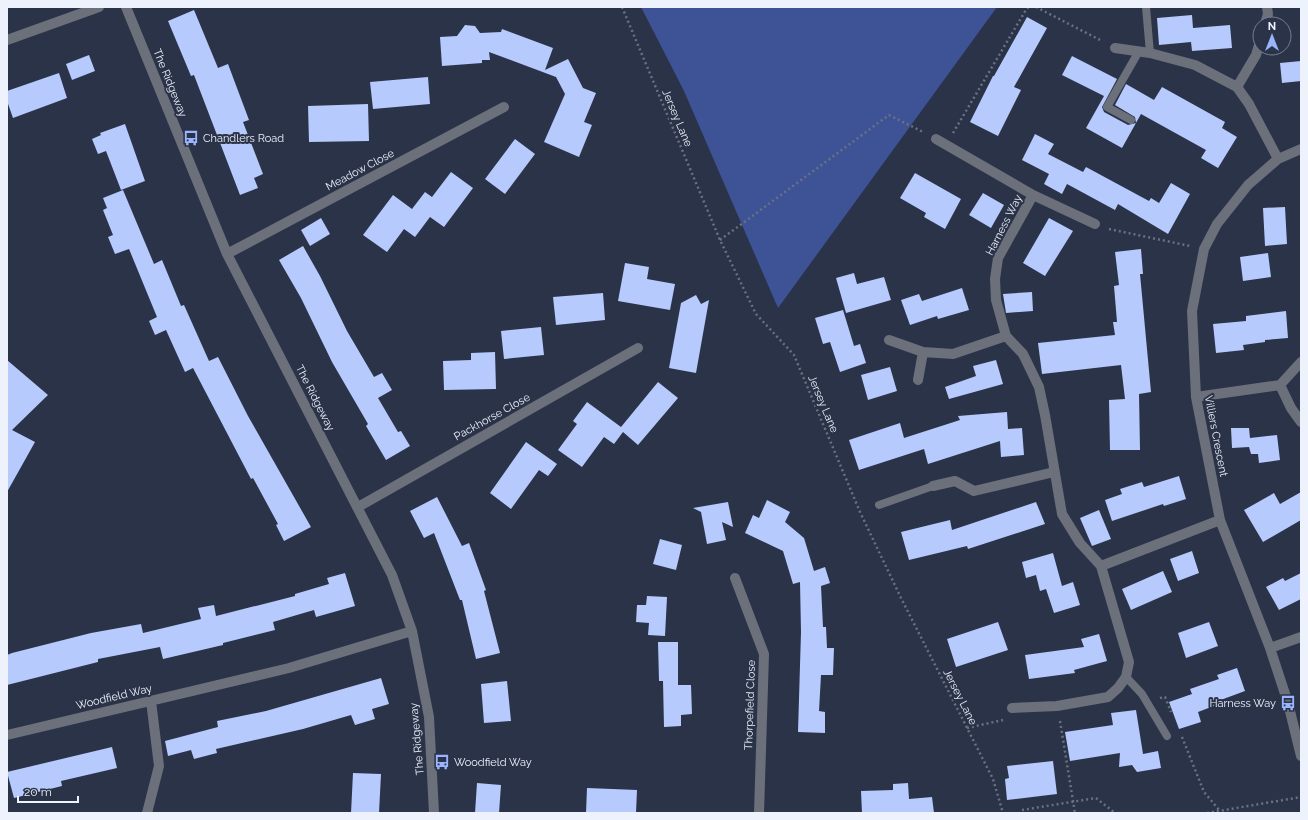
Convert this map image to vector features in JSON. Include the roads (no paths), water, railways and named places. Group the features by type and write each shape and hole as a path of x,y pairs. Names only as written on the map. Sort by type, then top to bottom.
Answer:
{"street":[{"path":"7,40 99,7"},
{"name":"The Ridgeway","path":"126,7 227,254 358,507 392,576 412,631 429,716 434,813"},
{"path":"1115,48 1150,53 1195,66 1237,87 1249,104 1278,159"},
{"path":"1237,87 1255,56"},
{"name":"Meadow Close","path":"227,254 504,107"},
{"name":"Harness Way","path":"936,138 1033,195 1095,224"},
{"name":"Villiers Crescent","path":"1301,149 1278,159 1248,185 1217,224 1204,249 1192,311 1196,397 1220,520 1270,648 1288,703 1301,756"},
{"name":"Harness Way","path":"1033,195 998,258 995,279 996,300 1006,336 1023,354 1039,387 1046,415 1062,514 1080,543 1100,566 1126,648 1129,662 1126,677"},
{"path":"889,340 923,352 953,354 1006,336"},
{"name":"Packhorse Close","path":"358,507 638,348"},
{"path":"918,380 923,352"},
{"path":"1196,397 1280,385 1301,362"},
{"path":"1280,385 1291,408 1301,422"},
{"path":"933,486 955,481 974,491 1054,472"},
{"path":"1100,566 1220,520"},
{"name":"Thorpefield Close","path":"736,578 764,654 759,813"},
{"name":"Woodfield Way","path":"7,735 289,668 412,631"},
{"path":"1270,648 1301,637"},
{"path":"1012,708 1057,706 1108,696 1118,688 1126,677"},
{"path":"147,813 159,766 151,700"}],"lane":[{"path":"1146,7 1150,53"},
{"path":"1131,120 1107,108 1139,51"},
{"path":"879,505 933,486"},
{"path":"1126,677 1146,701 1167,736"}],"place":[{"name":"Chandlers Road","path":"191,138"},
{"name":"Harness Way","path":"1288,703"},
{"name":"Woodfield Way","path":"442,762"}]}
